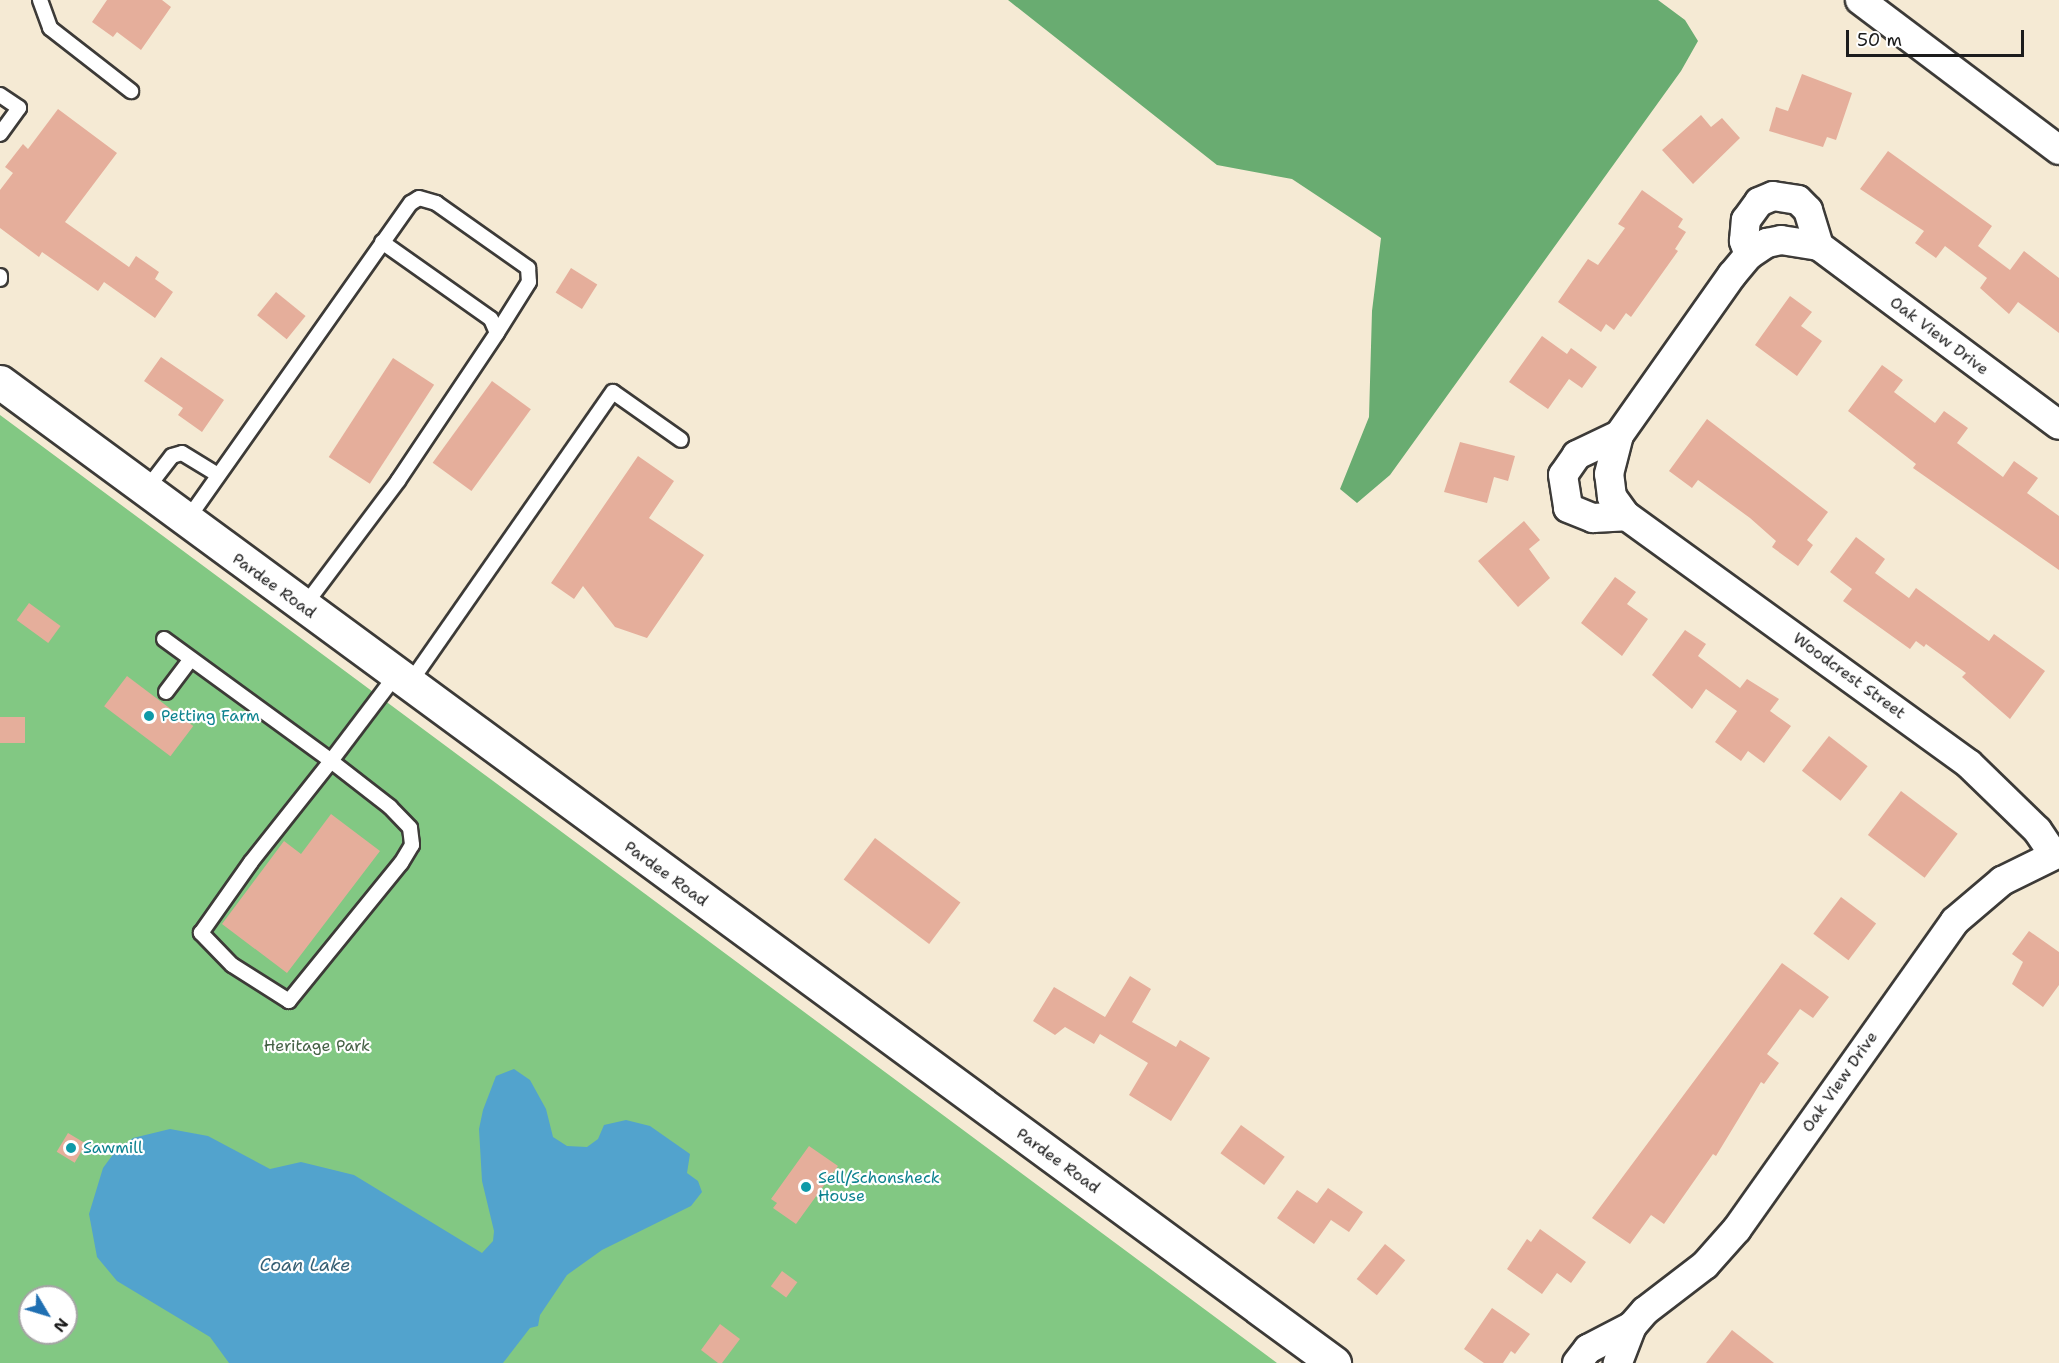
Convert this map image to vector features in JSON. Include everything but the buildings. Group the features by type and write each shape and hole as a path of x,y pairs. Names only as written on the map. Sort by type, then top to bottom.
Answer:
{"main road":[{"name":"Pardee Road","path":"0,382 185,522 1334,1363"}],"street":[{"path":"1860,0 2059,150"},
{"path":"1749,255 1744,241 1746,220 1759,202 1773,196 1798,200 1808,210 1819,246"},
{"name":"Oak View Drive","path":"1780,240 1819,246 2059,425"},
{"name":"Woodcrest Street","path":"1780,240 1767,243 1749,255 1619,435 1609,474 1612,497 1626,516 1969,764 2037,830 2056,854"},
{"name":"Woodcrest Street","path":"1619,435 1577,455 1563,475 1568,508 1593,518 1626,516"},
{"name":"Oak View Drive","path":"1618,1363 1632,1326 1645,1311 1705,1265 1737,1229 1955,921 2002,881 2056,854"},
{"name":"Oak View Drive","path":"1577,1363 1588,1349 1632,1326"}],"lane":[{"path":"40,0 50,28 131,90"},
{"path":"0,95 19,108 0,134"},
{"path":"185,522 411,203 428,199 528,268 529,282 497,333 398,481 303,608"},
{"path":"382,242 491,320 497,333"},
{"path":"164,639 331,761 390,807 410,828 412,844 290,1001 232,965 201,933 331,761 402,680 613,392 681,440"},
{"path":"145,492 172,456 183,453 218,475"},
{"path":"166,692 191,659"}],"green space":[{"path":"1008,0 1658,0 1685,20 1698,41 1681,71 1390,475 1357,503 1340,489 1369,417 1372,311 1381,238 1292,179 1217,165"},
{"name":"Heritage Park","path":"0,415 1277,1363 0,1363"}],"water":[{"name":"Coan Lake","path":"514,1069 530,1080 546,1109 553,1137 567,1146 587,1147 598,1139 604,1125 626,1120 650,1126 690,1154 687,1173 698,1181 702,1192 691,1206 602,1250 567,1275 540,1315 538,1326 530,1328 503,1363 229,1363 210,1337 117,1281 97,1257 89,1214 103,1168 114,1153 133,1138 170,1129 208,1136 270,1169 301,1162 354,1175 482,1253 493,1241 494,1231 482,1181 479,1129 483,1110 496,1076"}],"place":[{"name":"Petting Farm","path":"149,716"},
{"name":"Sawmill","path":"71,1148"},
{"name":"Sell/Schonsheck House","path":"806,1187"}]}
